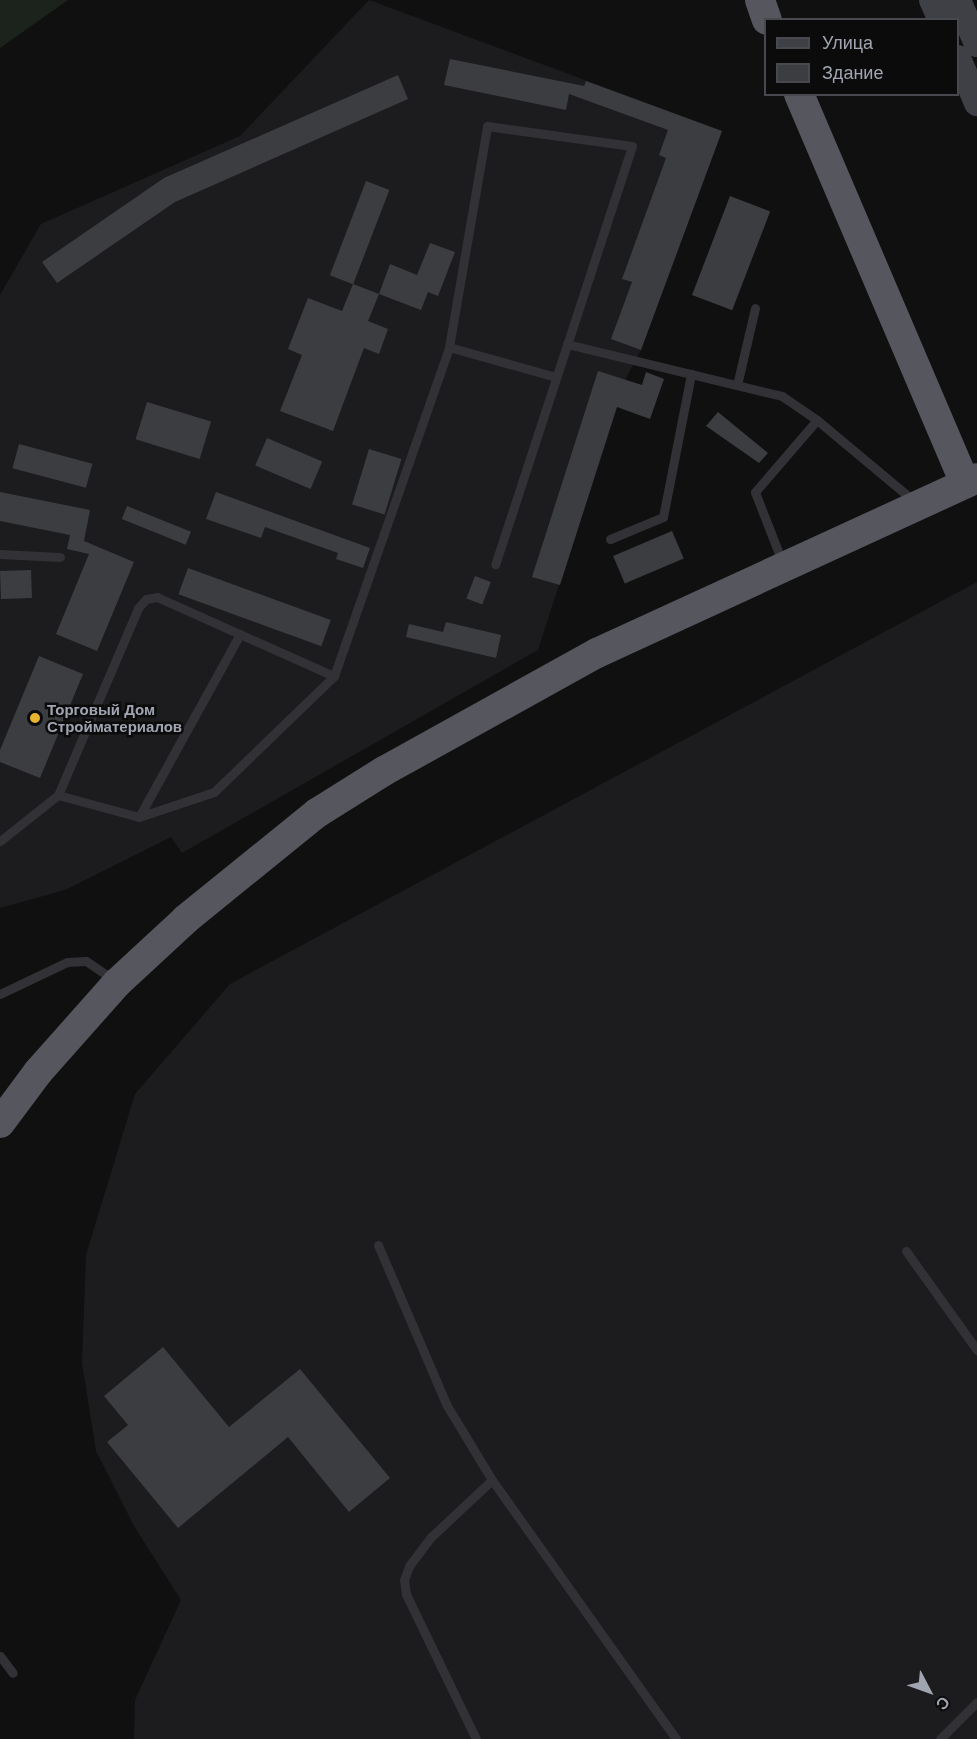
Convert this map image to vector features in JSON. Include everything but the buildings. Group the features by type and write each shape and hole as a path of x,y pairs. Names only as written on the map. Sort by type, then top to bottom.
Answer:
{"highway":[{"path":"760,0 766,18"},
{"path":"0,1123 38,1072 117,983 252,863 317,813 384,771 597,653 784,568 915,503 971,480 800,96"}],"main road":[{"path":"932,0 940,18"},
{"path":"958,0 977,44"},
{"path":"959,62 977,103"}],"lane":[{"path":"58,795 139,816 214,792 334,676 449,347 487,126 632,146 495,564"},
{"path":"737,385 754,309"},
{"path":"567,344 782,396 817,420 915,503"},
{"path":"449,347 556,377"},
{"path":"610,539 663,517 691,374"},
{"path":"784,568 755,492 817,420"},
{"path":"0,554 60,557"},
{"path":"0,841 58,795 138,608 146,599 157,597 334,676"},
{"path":"139,816 240,634"},
{"path":"0,994 67,962 86,961 117,983"},
{"path":"378,1245 446,1404 492,1480 676,1739"},
{"path":"906,1251 977,1350"},
{"path":"476,1739 406,1594 404,1580 409,1566 431,1538 492,1480"},
{"path":"0,1656 13,1673"},
{"path":"940,1739 977,1702"}],"shaded area":[{"path":"0,0 68,0 0,48"},
{"path":"369,0 722,131 641,350 625,380 538,650 182,853 171,837 65,890 0,908 0,295 41,224 240,136"},
{"path":"977,582 977,1739 134,1739 135,1700 181,1600 134,1526 96,1451 82,1363 86,1255 135,1094 230,984"}],"place":[{"name":"Торговый Дом Стройматериалов","path":"35,718"}]}
